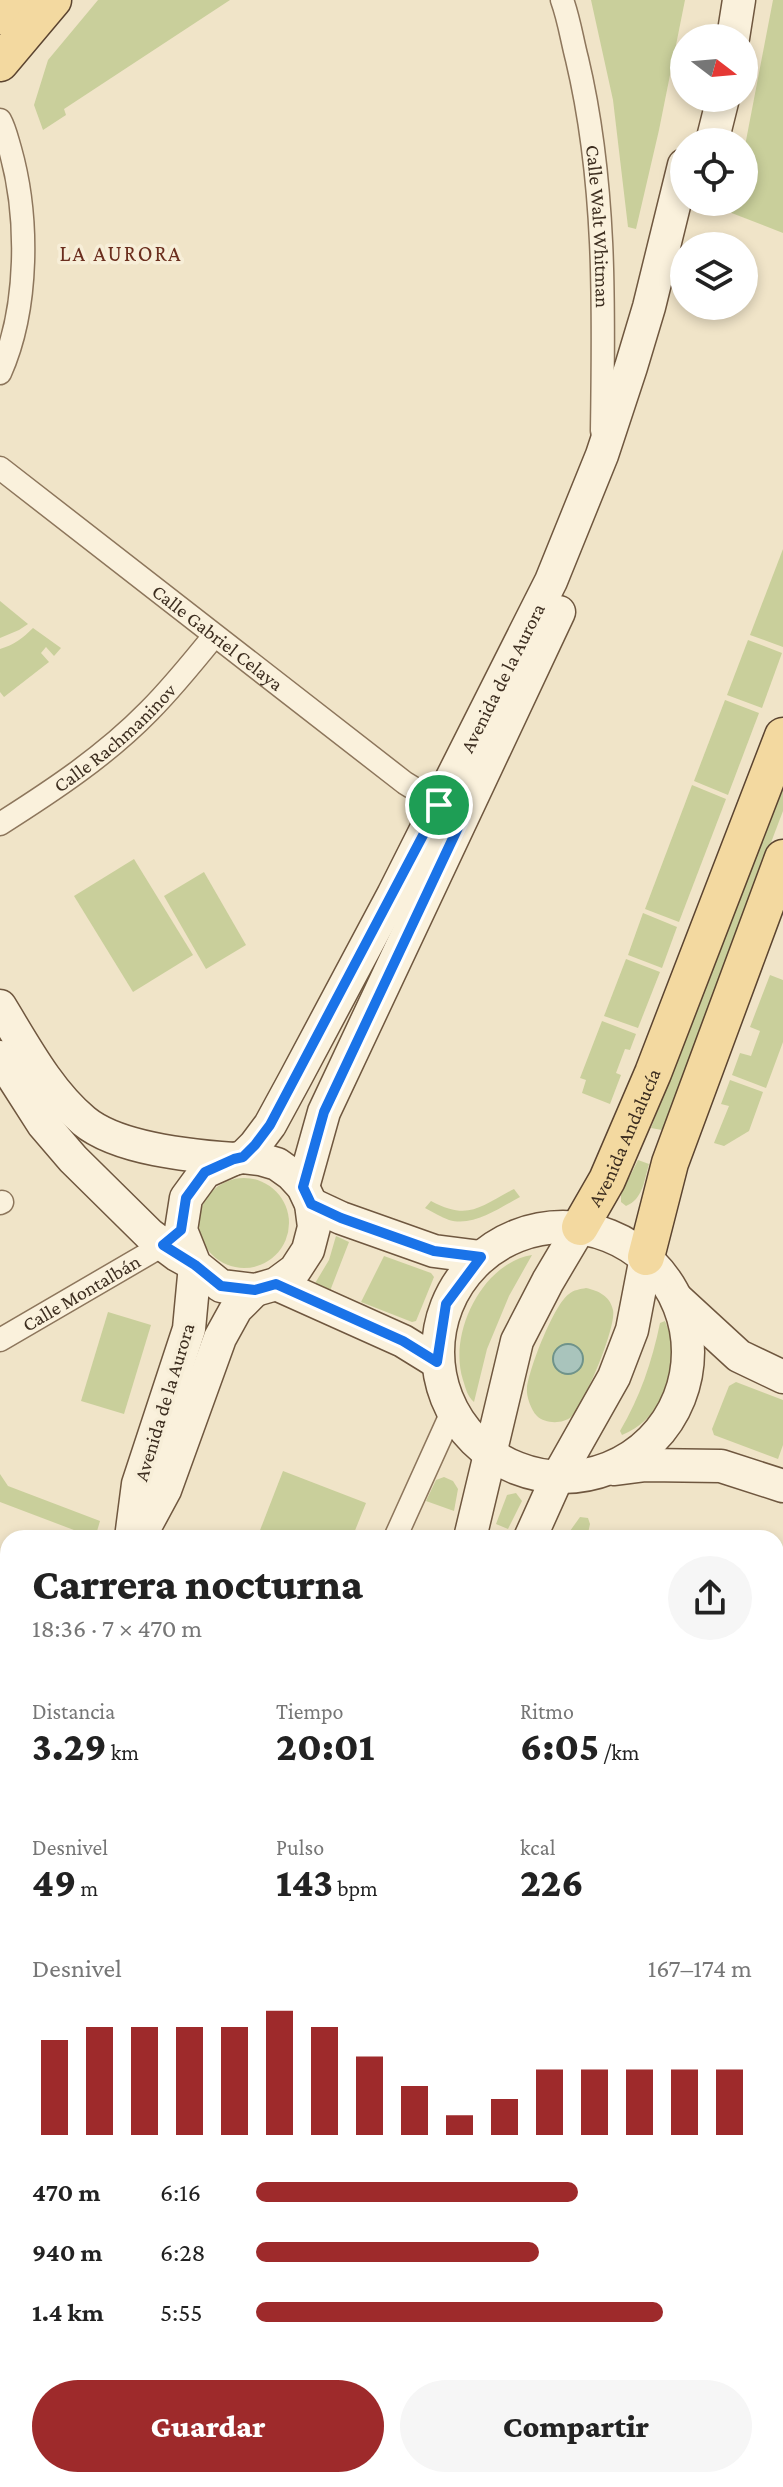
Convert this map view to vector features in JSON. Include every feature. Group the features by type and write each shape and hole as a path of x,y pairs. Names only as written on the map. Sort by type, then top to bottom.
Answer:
{"main road":[{"path":"0,16 13,0"},
{"path":"0,63 53,0"},
{"path":"713,24 717,0"},
{"path":"735,24 739,0"},
{"name":"Avenida de la Aurora","path":"307,1195 324,1112 602,455 649,307 671,216"},
{"name":"Avenida de la Aurora","path":"238,1158 255,1145 270,1125 451,811 565,599 650,374 670,302"},
{"name":"Avenida Andalucía","path":"472,1530 517,1341 607,1180 653,1073 783,736"},
{"path":"534,1530 557,1478 614,1377 632,1330 646,1257 670,1163 783,858"},
{"path":"0,1006 61,1099 87,1123 144,1147 260,1159 277,1164 291,1174 307,1195 341,1218 434,1251 481,1257"},
{"path":"4,1071 73,1159 172,1237 195,1265 221,1286 265,1287 403,1341 437,1362"},
{"path":"172,1237 186,1198 205,1172 238,1158"},
{"path":"265,1287 295,1270 308,1250 314,1227 307,1195"},
{"path":"604,1471 635,1455 660,1431 678,1401 687,1367 687,1332 677,1299 646,1257 615,1237 580,1227 527,1231 481,1257 446,1304 437,1362 442,1388 452,1412 468,1435 489,1454 521,1471 557,1478 646,1465 721,1466 783,1486"},
{"name":"Avenida de la Aurora","path":"132,1530 138,1484 189,1329 195,1265"},
{"name":"Avenida de la Aurora","path":"143,1530 165,1490 220,1338 236,1309 265,1287"},
{"path":"677,1299 739,1356 783,1377"}],"street":[{"name":"Calle Walt Whitman","path":"562,0 587,100 599,183 602,455"},
{"path":"0,120 16,169 22,221 22,272 16,320 0,373"},
{"name":"Calle Gabriel Celaya","path":"0,468 405,783 451,811"},
{"name":"Calle Rachmaninov","path":"0,824 58,787 122,737 149,711 214,636"},
{"name":"Calle Montalbán","path":"0,1340 172,1237"},
{"path":"399,1530 452,1412"}],"green space":[{"path":"98,0 230,0 64,109 66,115 43,130 34,105 48,60"},
{"path":"591,0 685,0 680,24 670,24 670,75 636,229 628,227 613,100"},
{"path":"773,0 783,0 783,233 739,216 758,216 758,128 748,128 751,112 758,112 758,78"},
{"path":"783,549 783,647 750,635"},
{"path":"0,601 28,624 0,638"},
{"path":"33,628 61,648 54,656 46,647 41,653 49,662 4,697 0,692 0,649 18,641"},
{"path":"748,640 782,653 762,708 727,695"},
{"path":"725,700 759,713 728,795 694,781"},
{"path":"692,785 726,799 679,922 645,909"},
{"path":"783,786 783,811 662,1130 651,1128"},
{"path":"134,859 193,955 133,992 74,896"},
{"path":"204,872 246,945 206,969 164,896"},
{"path":"643,913 677,927 662,968 628,955"},
{"path":"626,959 660,972 638,1028 604,1016"},
{"path":"770,975 783,980 783,1042 766,1088 732,1075 740,1053 751,1056 760,1031 750,1027"},
{"path":"602,1021 636,1034 630,1050 625,1049 616,1073 621,1075 610,1104 582,1093 586,1080 580,1078"},
{"path":"730,1080 763,1092 749,1131 724,1146 714,1143 729,1106 721,1104"},
{"path":"638,1160 649,1164 646,1177 636,1199 626,1206 621,1202 621,1194"},
{"path":"244,1178 261,1182 276,1191 285,1206 289,1223 285,1240 276,1255 261,1264 244,1268 227,1264 212,1255 203,1240 199,1223 203,1206 212,1191 227,1182"},
{"path":"514,1189 520,1197 468,1221 449,1220 425,1208 431,1201 465,1211 482,1206"},
{"path":"336,1236 349,1242 330,1291 314,1285 329,1260"},
{"path":"532,1255 509,1296 487,1349 474,1402 466,1389 460,1362 460,1342 465,1322 484,1286 498,1271"},
{"path":"384,1256 431,1273 434,1277 416,1321 361,1302"},
{"path":"586,1288 609,1301 613,1310 610,1332 577,1410 563,1421 545,1421 535,1413 528,1399 532,1367 556,1310 573,1292"},
{"path":"108,1312 151,1325 124,1414 81,1401"},
{"path":"665,1321 672,1346 667,1386 662,1399 645,1420 622,1435 620,1431 649,1365 660,1323"},
{"path":"736,1382 783,1400 783,1445 778,1459 714,1435 712,1429 729,1386"},
{"path":"283,1471 366,1503 355,1530 260,1530"},
{"path":"0,1474 8,1486 100,1521 97,1530 74,1530 0,1502"},
{"path":"444,1477 453,1481 458,1489 454,1511 426,1501 436,1480"},
{"path":"516,1493 522,1501 508,1529 496,1524 507,1495"},
{"path":"580,1517 588,1518 589,1530 571,1530"}],"water":[{"path":"568,1344 579,1348 583,1359 579,1370 568,1374 557,1370 553,1359 557,1348"}],"district":[{"name":"LA AURORA","path":"121,253"}],"route":[{"path":"439,805 463,817 324,1112 303,1187 311,1204 341,1218 434,1251 481,1257 446,1304 437,1362 403,1341 276,1284 255,1290 221,1286 163,1245 181,1230 186,1198 205,1172 243,1157 270,1125 439,805"}]}
